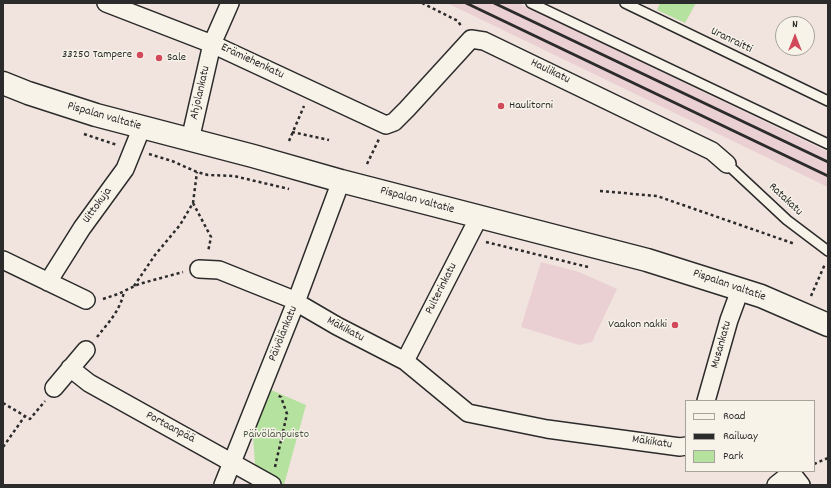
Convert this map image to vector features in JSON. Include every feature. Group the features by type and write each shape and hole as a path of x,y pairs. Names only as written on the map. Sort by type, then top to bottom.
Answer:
{"main road":[{"name":"Pispalan valtatie","path":"3,83 53,102 142,127 186,149 341,181 647,260 761,296 828,325"}],"street":[{"name":"Erämiehenkatu","path":"106,3 212,44 390,124"},
{"name":"Ahjolankatu","path":"186,149 212,44 230,3"},
{"path":"390,124 471,39"},
{"name":"Haulikatu","path":"471,39 495,45 712,152 727,164"},
{"name":"Uittokuja","path":"48,282 82,228 125,169 134,150 142,127"},
{"name":"Päivölänkatu","path":"223,485 296,302 341,181"},
{"name":"Pulterinkatu","path":"405,361 479,217"},
{"path":"3,260 86,300"},
{"name":"Mäkikatu","path":"203,269 219,270 296,302 337,326 405,361 468,413 547,429 680,447 685,446"},
{"name":"Musankatu","path":"706,400 729,320 740,290"},
{"path":"54,388 86,350"},
{"name":"Portaanpää","path":"70,368 89,383 233,462 273,479"},
{"path":"776,485 794,476"}],"lane":[{"path":"531,3 828,144"},
{"name":"Uranraitti","path":"625,3 828,101"},
{"name":"Ratakatu","path":"727,164 787,220 828,252"}],"path":[{"path":"422,3 458,21 471,39"},
{"path":"289,141 304,107"},
{"path":"367,164 390,124"},
{"path":"78,131 176,163 197,172 290,189"},
{"path":"292,132 329,140"},
{"path":"176,163 186,149"},
{"path":"216,167 219,175"},
{"path":"134,286 155,254 180,225 193,203 197,172"},
{"path":"600,191 657,196 799,245"},
{"path":"86,300 107,299 149,280 203,269 211,237 193,203"},
{"path":"469,236 589,267"},
{"path":"811,294 823,267"},
{"path":"86,350 117,312 124,292"},
{"path":"261,391 281,397 287,414 273,479"},
{"path":"3,403 30,419 35,413"},
{"path":"3,447 25,416"},
{"path":"815,464 828,458"}],"shaded area":[{"path":"447,3 518,3 828,152 828,187"},
{"path":"541,262 579,272 617,289 592,342 579,345 521,327"}],"green space":[{"path":"660,3 696,3 685,23 657,10"},
{"name":"Päivölänpuisto","path":"269,389 306,405 284,485 255,465 253,436"}],"railway":[{"path":"466,3 828,176"},
{"path":"494,3 828,162"}],"place":[{"name":"33250 Tampere","path":"140,55"},
{"name":"Sale","path":"159,58"},
{"name":"Haulitorni","path":"501,106"},
{"name":"Vaakon nakki","path":"675,325"}]}
